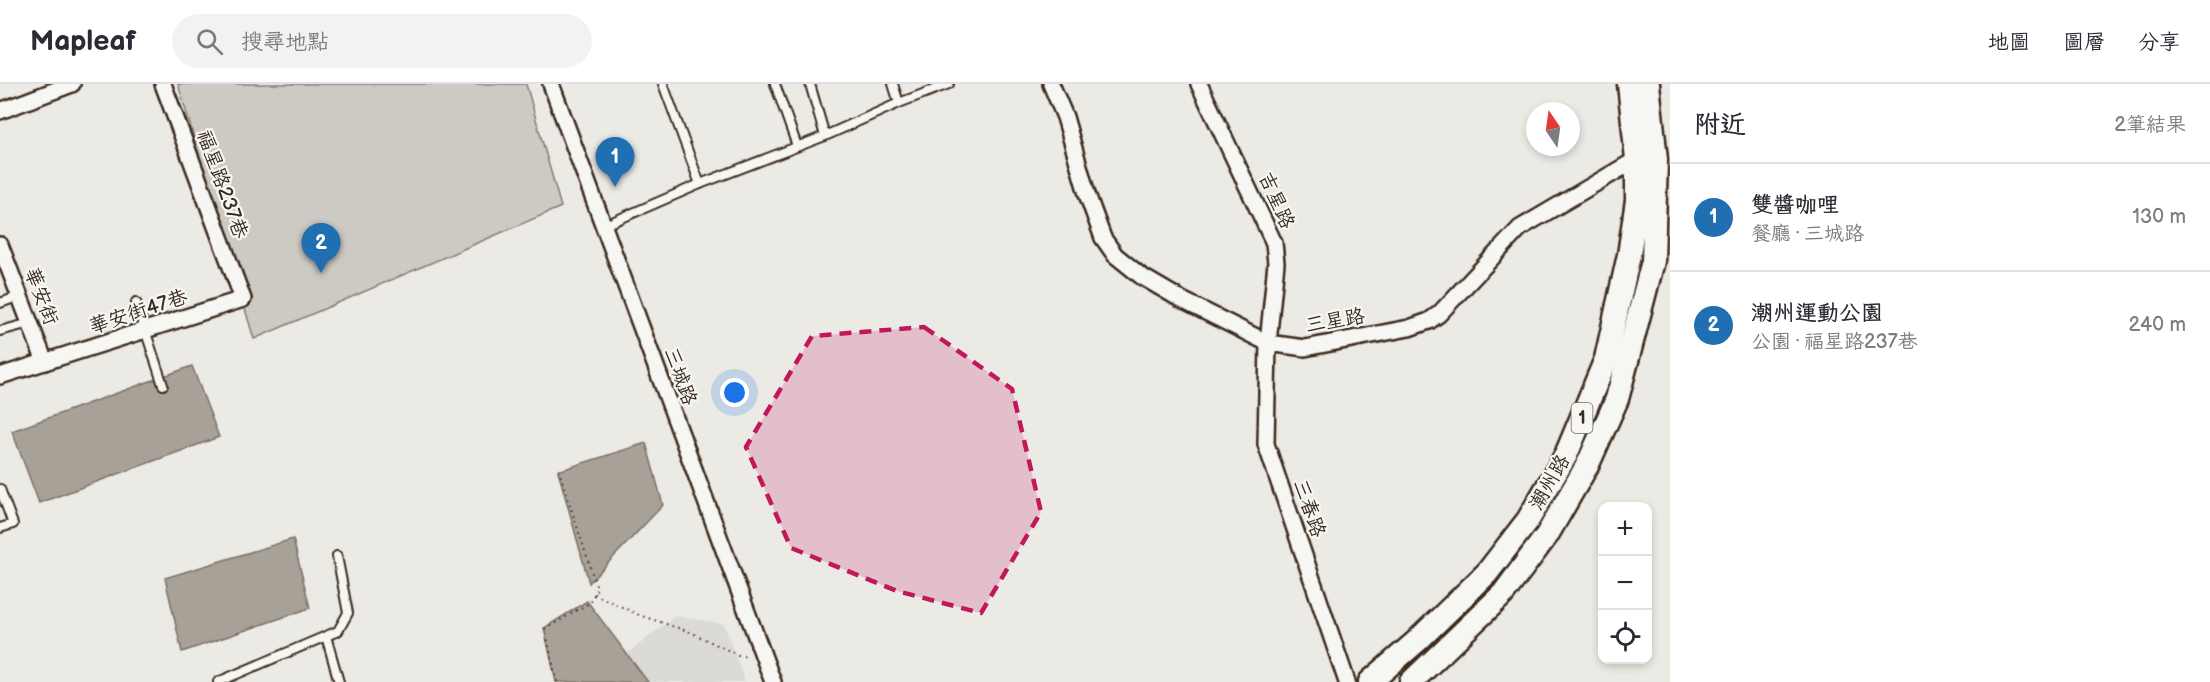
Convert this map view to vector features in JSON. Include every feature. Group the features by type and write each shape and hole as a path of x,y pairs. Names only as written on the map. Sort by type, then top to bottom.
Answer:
{"main road":[{"name":"潮州路","path":"1412,682 1503,594 1547,535 1588,464 1617,399 1653,261 1656,160 1646,84"},
{"name":"潮州路","path":"1370,682 1417,641 1486,573 1528,520 1566,455 1606,360 1615,323 1637,200 1637,159 1631,93"}],"street":[{"path":"0,111 72,84"},
{"name":"福星路237巷","path":"163,84 243,298"},
{"name":"三城路","path":"551,84 773,682"},
{"name":"三星路","path":"1051,84 1065,117 1103,238 1115,255 1141,276 1182,300 1268,343 1305,348 1409,328 1429,321 1439,314 1520,228 1637,159"},
{"name":"吉星路","path":"1199,84 1274,243 1276,264 1268,343"},
{"path":"1631,93 1646,84"},
{"name":"華安街","path":"0,245 45,362"},
{"name":"華安街47巷","path":"0,376 243,298"},
{"name":"三春路","path":"1268,343 1266,444 1347,682"}],"lane":[{"path":"663,84 700,184"},
{"path":"775,84 797,146"},
{"path":"810,84 825,136"},
{"path":"893,84 899,103"},
{"path":"603,226 700,184 825,136 899,103 949,84"},
{"path":"0,303 20,296"},
{"path":"136,302 163,385"},
{"path":"0,331 30,323"},
{"path":"0,489 13,524 0,528"},
{"path":"218,682 338,631 348,614 337,556"},
{"path":"326,636 339,682"}],"path":[{"path":"557,682 545,629 591,602 597,588 558,468"},
{"path":"594,594 639,615 690,632 740,656 763,656"}],"highlighted area":[{"path":"924,327 1012,389 1041,512 981,613 897,591 791,548 746,447 812,336"}],"shaded area":[{"path":"178,84 526,84 561,207 254,339"},
{"path":"192,366 219,437 39,503 12,431"},
{"path":"646,443 663,505 589,583 558,471"},
{"path":"293,539 310,608 182,652 165,578"},
{"path":"587,601 648,682 556,682 544,628"},
{"path":"675,616 724,624 745,682 648,682 627,654"}],"place":[{"name":"雙醬咖哩","path":"615,187"},
{"name":"潮州運動公園","path":"321,273"}]}
